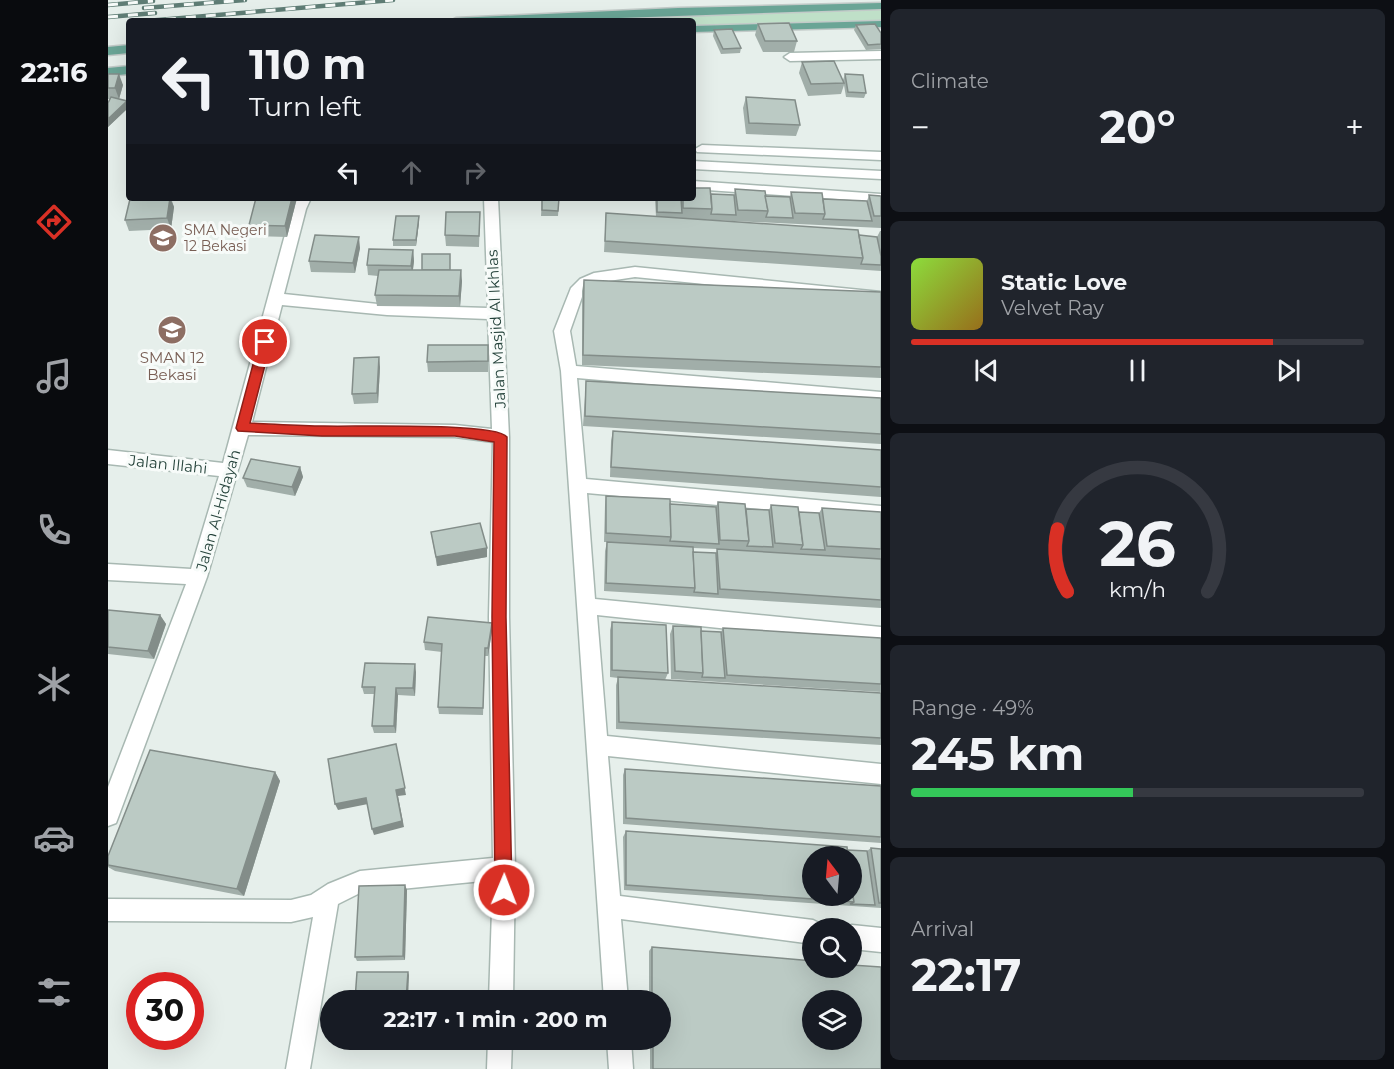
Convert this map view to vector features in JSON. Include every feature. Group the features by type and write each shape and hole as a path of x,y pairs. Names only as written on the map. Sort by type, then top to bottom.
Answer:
{"main road":[{"path":"523,18 678,11 881,7"},
{"path":"696,29 881,24"},
{"path":"108,51 126,49"},
{"path":"108,72 126,70"}],"street":[{"path":"790,57 881,56"},
{"path":"696,162 701,159 698,146 881,156"},
{"path":"696,164 881,175"},
{"path":"696,185 881,198"},
{"name":"Jalan Al-Hidayah","path":"108,815 198,578 242,428 303,201"},
{"name":"Jalan Masjid Al Ikhlas","path":"491,201 501,437 499,617 504,868 501,990"},
{"path":"615,990 569,371 562,331 576,292 585,283 599,277 635,272 881,297"},
{"path":"277,299 387,310 496,314"},
{"path":"569,371 881,398"},
{"path":"242,428 455,432 501,437"},
{"name":"Jalan Illahi","path":"108,458 229,470"},
{"path":"578,485 881,513"},
{"path":"108,572 198,578"},
{"path":"586,606 881,636"},
{"path":"597,745 881,774"},
{"path":"108,910 291,911 310,908 344,887 360,882 504,868"},
{"path":"298,1069 328,898"},
{"path":"609,906 802,931"},
{"path":"862,938 881,940"},
{"path":"499,1069 500,1050"},
{"path":"620,1050 621,1069"}],"green space":[{"path":"881,7 881,24 696,29 696,18 547,18"}],"building":[{"path":"789,23 797,41 765,41 758,24"},
{"path":"875,24 881,33 881,44 868,45 856,25"},
{"path":"732,29 741,48 723,49 714,30"},
{"path":"834,61 844,83 811,84 802,62"},
{"path":"108,74 119,74 115,88 108,88"},
{"path":"845,74 863,75 866,93 848,92"},
{"path":"111,97 126,101 108,119 108,103"},
{"path":"746,97 795,100 800,125 749,123"},
{"path":"696,188 710,188 712,209 683,208 683,201 696,201"},
{"path":"735,189 765,191 768,211 738,210"},
{"path":"791,192 822,193 825,214 795,213"},
{"path":"711,194 734,195 736,215 711,214"},
{"path":"869,195 881,196 881,216 874,216"},
{"path":"765,196 790,197 793,218 766,217 768,211"},
{"path":"823,199 867,201 872,221 823,219 825,214"},
{"path":"130,201 170,201 167,218 125,220"},
{"path":"255,201 291,201 285,226 249,225"},
{"path":"542,201 559,201 558,211 542,210"},
{"path":"657,201 681,201 682,213 657,212"},
{"path":"446,212 480,212 479,236 445,235"},
{"path":"606,213 858,230 863,258 605,241"},
{"path":"396,216 419,216 416,240 393,240"},
{"path":"315,235 359,237 353,263 309,261"},
{"path":"859,235 877,237 881,265 861,264 863,258"},
{"path":"369,249 413,250 411,266 367,265"},
{"path":"422,254 450,254 450,270 422,270"},
{"path":"379,270 461,270 459,296 375,295"},
{"path":"584,280 881,292 881,367 583,355"},
{"path":"428,345 488,345 488,361 427,362"},
{"path":"379,357 377,393 352,394 354,358"},
{"path":"586,381 881,398 881,434 585,416"},
{"path":"613,431 881,450 881,487 611,467"},
{"path":"251,459 300,467 292,487 243,478"},
{"path":"606,496 670,499 671,537 606,533"},
{"path":"718,502 745,504 749,541 720,540"},
{"path":"670,504 716,507 719,544 670,541"},
{"path":"771,505 798,507 803,545 775,543"},
{"path":"822,508 881,512 881,549 827,546"},
{"path":"746,509 769,510 773,547 747,546 749,541"},
{"path":"799,512 819,513 825,550 801,549 803,545"},
{"path":"480,523 487,548 436,557 431,532"},
{"path":"607,542 693,547 695,588 606,583"},
{"path":"717,549 881,559 881,600 720,589"},
{"path":"693,552 716,553 718,594 694,592"},
{"path":"108,610 160,615 148,651 108,647"},
{"path":"428,617 492,623 488,648 485,648 483,708 438,707 442,644 424,642"},
{"path":"612,622 666,625 668,673 612,670"},
{"path":"673,626 701,627 703,673 675,671"},
{"path":"723,628 881,638 881,684 727,675"},
{"path":"701,631 721,632 725,678 702,677"},
{"path":"365,663 415,664 413,688 396,688 394,726 372,726 375,687 362,687"},
{"path":"618,677 881,693 881,738 619,722"},
{"path":"396,744 405,788 396,790 402,821 372,829 366,798 335,804 328,759"},
{"path":"150,750 275,772 237,889 108,865 108,856"},
{"path":"625,769 881,786 881,837 626,818"},
{"path":"626,831 833,846 802,846 802,898 626,885"},
{"path":"871,848 881,849 881,903 879,903"},
{"path":"862,851 867,851 875,905 862,904"},
{"path":"405,885 403,956 355,957 359,886"},
{"path":"652,947 802,960 802,978 862,978 862,966 881,967 881,1069 653,1069 653,1050 671,1050 671,990 652,990"},
{"path":"357,972 408,972 407,990 356,990"}],"railway":[{"path":"144,8 245,0"},
{"path":"181,18 393,0"},
{"path":"108,5 153,1"},
{"path":"108,17 155,13"}],"place":[{"name":"SMA Negeri 12 Bekasi","path":"163,238"},
{"name":"SMAN 12 Bekasi","path":"172,330"}],"route":[{"path":"265,342 242,428 455,432 501,437 499,617 504,890"}]}
